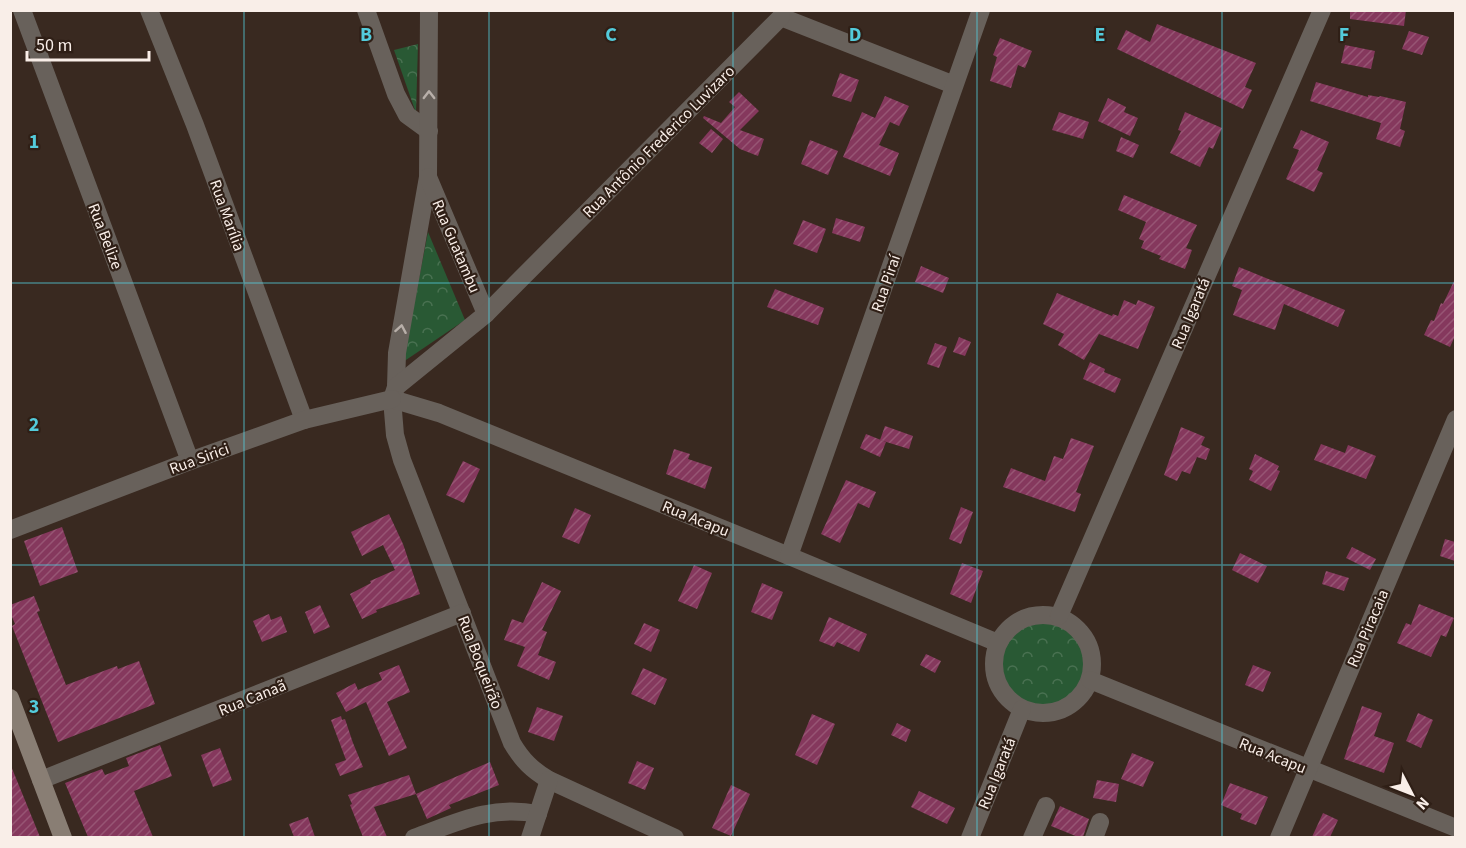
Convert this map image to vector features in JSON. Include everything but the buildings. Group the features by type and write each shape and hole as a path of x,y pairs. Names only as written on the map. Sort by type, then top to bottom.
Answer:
{"street":[{"name":"Rua Belize","path":"22,10 190,461"},
{"name":"Rua Marília","path":"149,10 195,125 304,420"},
{"path":"366,10 396,94 407,114 429,131"},
{"path":"394,393 397,353 428,177 429,10"},
{"name":"Rua Piraí","path":"789,556 981,10"},
{"name":"Rua Igaratá","path":"1059,616 1322,10"},
{"name":"Rua Antônio Frederico Luvizaro","path":"394,393 486,314 779,14 954,85"},
{"name":"Rua Guatambu","path":"428,177 486,314"},
{"name":"Rua Sirici","path":"10,530 304,420 394,393"},
{"name":"Rua Acapu","path":"394,393 439,414 998,643"},
{"name":"Rua Boqueirão","path":"394,393 395,435 402,460 512,743 521,758 533,771 549,780 675,837"},
{"name":"Rua Piracaia","path":"1279,837 1455,419"},
{"name":"Rua Canaã","path":"41,780 462,613"},
{"path":"1045,614 1059,616 1073,624 1088,642 1093,665 1090,681 1082,695 1070,706 1055,712 1038,713 1022,709 1000,688 994,674 994,658 998,643 1017,621 1045,614"},
{"name":"Rua Acapu","path":"1090,681 1455,828"},
{"path":"10,698 63,837"},
{"name":"Rua Igaratá","path":"970,837 1022,709"},
{"path":"530,837 549,780"},
{"path":"1032,837 1046,806"},
{"path":"414,837 482,814 502,810 538,814"}],"green space":[{"path":"418,44 416,113 394,50"},
{"path":"428,232 465,320 403,362"},
{"path":"1044,622 1060,625 1074,634 1083,648 1086,664 1083,680 1074,694 1060,703 1044,706 1028,703 1014,694 1005,680 1002,664 1005,648 1014,634 1028,625"}]}
